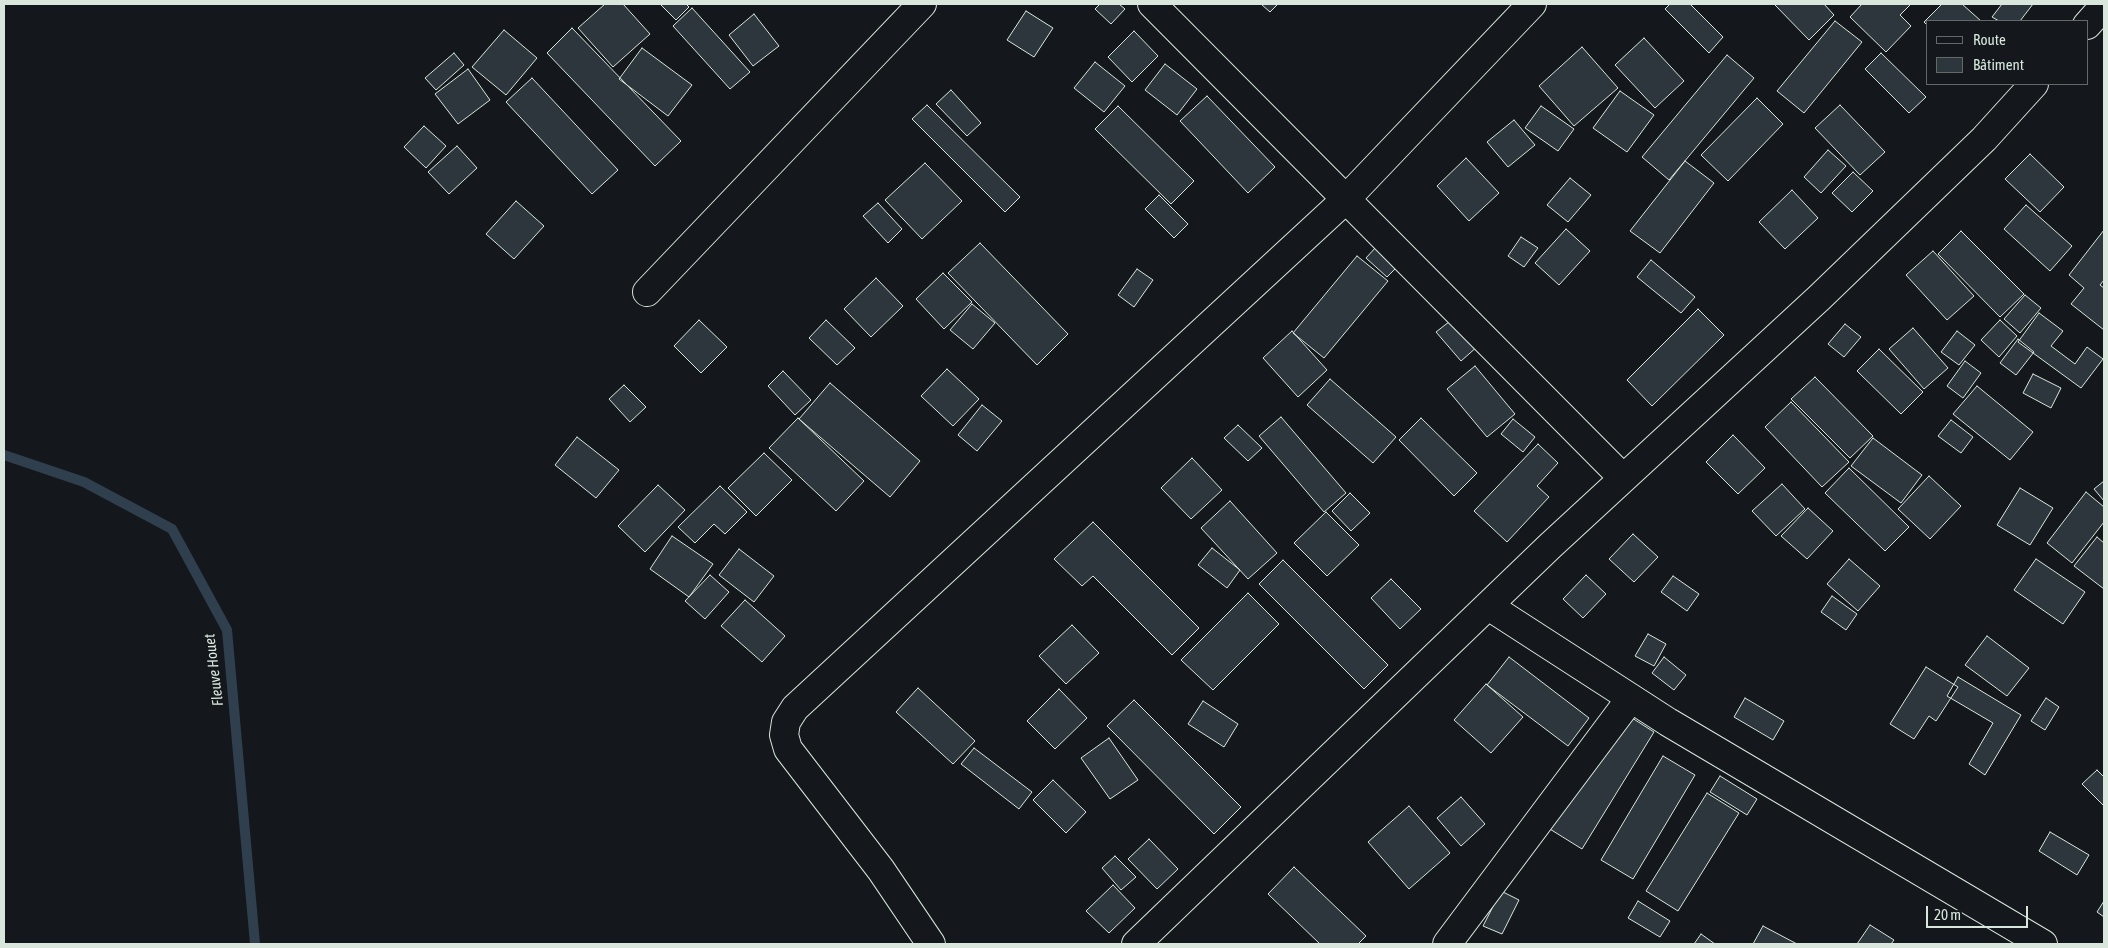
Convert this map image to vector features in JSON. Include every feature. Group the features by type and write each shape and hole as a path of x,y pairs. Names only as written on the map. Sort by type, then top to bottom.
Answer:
{"street":[{"path":"647,292 922,4"},
{"path":"1152,4 1622,478"},
{"path":"930,944 880,870 788,749 784,735 786,722 795,708 1345,200 1532,4"},
{"path":"2088,24 2104,6"},
{"path":"1136,944 1490,607 1622,478 1891,229 1984,139 2033,85"},
{"path":"1490,607 1668,722 2043,944"},
{"path":"1447,944 1631,698"}],"building":[{"path":"605,4 623,4 650,34 613,67 578,28"},
{"path":"660,4 686,4 689,7 676,20"},
{"path":"1100,4 1119,4 1125,9 1111,24 1095,9"},
{"path":"1261,4 1278,4 1270,12"},
{"path":"1670,4 1690,4 1723,37 1709,53 1665,9"},
{"path":"1774,4 1824,4 1834,15 1809,40"},
{"path":"1862,4 1911,4 1900,15 1911,26 1886,52 1850,17"},
{"path":"1942,4 1962,4 1980,20 1926,20"},
{"path":"2002,4 2033,4 2021,20 1997,20 1992,17"},
{"path":"692,8 750,72 730,89 673,26"},
{"path":"1026,11 1053,28 1034,57 1007,40"},
{"path":"754,14 779,46 753,66 729,35"},
{"path":"1835,21 1862,42 1804,113 1777,91"},
{"path":"572,28 681,141 655,166 547,53"},
{"path":"504,30 537,58 506,95 472,67"},
{"path":"1134,31 1158,56 1132,82 1108,57"},
{"path":"1644,38 1684,81 1655,108 1615,65"},
{"path":"1582,47 1618,88 1574,126 1539,86"},
{"path":"642,48 692,85 668,116 619,79"},
{"path":"454,53 464,65 436,90 425,78"},
{"path":"1881,53 1926,97 1909,113 1865,69"},
{"path":"1727,55 1754,78 1669,180 1642,157"},
{"path":"1095,62 1125,86 1104,112 1074,88"},
{"path":"1165,64 1197,89 1177,115 1145,90"},
{"path":"468,69 490,100 458,124 435,94"},
{"path":"532,78 618,170 592,194 506,102"},
{"path":"951,90 981,123 967,136 936,104"},
{"path":"1620,91 1654,115 1627,152 1593,128"},
{"path":"1207,96 1275,167 1248,193 1180,121"},
{"path":"1757,98 1783,124 1728,181 1701,155"},
{"path":"927,105 1020,197 1005,212 912,119"},
{"path":"1840,105 1885,152 1860,175 1815,128"},
{"path":"1118,106 1194,181 1171,204 1095,129"},
{"path":"1541,106 1574,129 1558,151 1525,128"},
{"path":"1514,120 1535,145 1508,167 1487,142"},
{"path":"424,126 446,146 426,168 404,147"},
{"path":"457,146 477,168 449,194 428,172"},
{"path":"1828,150 1846,166 1821,193 1804,177"},
{"path":"2030,154 2064,187 2040,212 2005,179"},
{"path":"1466,158 1499,193 1469,221 1437,186"},
{"path":"1685,161 1714,183 1660,253 1630,231"},
{"path":"925,163 962,201 922,239 885,200"},
{"path":"1853,172 1873,191 1852,212 1832,193"},
{"path":"1570,178 1591,195 1568,222 1547,205"},
{"path":"1792,190 1818,218 1785,249 1759,222"},
{"path":"1159,195 1188,224 1174,238 1145,209"},
{"path":"516,201 544,226 514,259 486,234"},
{"path":"878,203 902,229 888,243 863,216"},
{"path":"2026,205 2072,246 2050,271 2004,229"},
{"path":"1566,229 1590,251 1559,285 1535,263"},
{"path":"2104,230 2104,280 2100,285 2104,288 2104,330 2071,304 2084,288 2069,275"},
{"path":"1961,231 2024,294 2000,317 1938,254"},
{"path":"1521,237 1538,248 1524,267 1508,256"},
{"path":"980,243 1068,334 1037,365 948,273"},
{"path":"1376,247 1397,267 1387,277 1366,258"},
{"path":"1933,251 1974,296 1947,320 1906,275"},
{"path":"1357,256 1388,281 1324,358 1293,333"},
{"path":"1651,260 1695,297 1681,313 1637,277"},
{"path":"1137,269 1153,280 1134,307 1118,295"},
{"path":"943,273 972,302 944,329 916,299"},
{"path":"876,278 903,306 871,337 844,309"},
{"path":"2025,295 2041,308 2020,333 2004,319"},
{"path":"972,304 995,323 973,349 950,330"},
{"path":"1698,309 1724,335 1652,406 1627,380"},
{"path":"2039,313 2063,331 2051,346 2075,364 2087,347 2103,359 2081,388 2018,342"},
{"path":"1454,318 1478,346 1461,361 1436,332"},
{"path":"699,320 727,347 701,373 674,346"},
{"path":"826,320 855,348 837,365 809,338"},
{"path":"2000,320 2017,336 1999,357 1981,340"},
{"path":"1845,324 1861,337 1844,357 1828,344"},
{"path":"1913,328 1948,368 1924,389 1889,349"},
{"path":"1292,331 1327,370 1298,397 1263,358"},
{"path":"1957,331 1975,345 1959,365 1941,352"},
{"path":"2018,339 2034,352 2016,375 2000,363"},
{"path":"1879,349 1923,392 1901,414 1857,371"},
{"path":"1965,361 1981,373 1963,398 1947,386"},
{"path":"1475,366 1515,414 1487,437 1447,389"},
{"path":"947,369 979,399 953,426 921,396"},
{"path":"783,371 811,400 795,415 768,386"},
{"path":"2033,374 2061,388 2051,408 2023,393"},
{"path":"1815,377 1873,436 1850,458 1791,399"},
{"path":"1330,379 1396,437 1373,463 1307,405"},
{"path":"830,383 920,461 890,497 799,419"},
{"path":"624,385 646,407 630,422 609,399"},
{"path":"1977,386 2033,432 2010,460 1953,414"},
{"path":"1791,402 1849,462 1822,487 1765,427"},
{"path":"982,405 1002,421 977,451 958,435"},
{"path":"1281,417 1346,493 1324,512 1259,436"},
{"path":"798,418 864,481 836,511 769,448"},
{"path":"1421,418 1477,473 1454,496 1399,440"},
{"path":"1513,419 1535,437 1523,452 1501,434"},
{"path":"1951,420 1973,437 1961,453 1938,436"},
{"path":"1238,425 1262,448 1248,461 1224,438"},
{"path":"1733,435 1765,468 1738,494 1706,462"},
{"path":"577,437 619,470 596,498 555,465"},
{"path":"1873,438 1922,475 1901,503 1851,466"},
{"path":"1538,444 1558,463 1537,486 1549,497 1507,542 1474,511"},
{"path":"764,453 792,480 756,516 728,488"},
{"path":"1192,458 1222,490 1191,519 1161,488"},
{"path":"1849,468 1909,527 1885,551 1825,493"},
{"path":"1929,476 1961,506 1930,539 1898,509"},
{"path":"2104,481 2104,501 2094,489"},
{"path":"1782,484 1805,509 1776,536 1752,511"},
{"path":"658,485 685,510 645,552 618,526"},
{"path":"720,486 747,512 725,534 714,524 695,543 678,527"},
{"path":"2020,488 2053,508 2030,545 1997,525"},
{"path":"2086,492 2104,507 2104,522 2072,563 2047,543"},
{"path":"1350,493 1370,513 1351,531 1332,511"},
{"path":"1230,501 1277,553 1248,579 1201,528"},
{"path":"1808,508 1833,531 1807,559 1781,536"},
{"path":"1326,512 1359,545 1327,576 1294,543"},
{"path":"1093,522 1199,628 1172,655 1093,576 1082,586 1054,559"},
{"path":"1633,534 1658,557 1634,582 1609,559"},
{"path":"672,536 713,564 689,597 650,569"},
{"path":"2097,537 2104,543 2104,589 2074,566"},
{"path":"1212,548 1240,570 1227,588 1198,565"},
{"path":"739,549 774,576 754,602 719,575"},
{"path":"1849,559 1880,586 1858,611 1827,584"},
{"path":"2036,559 2085,592 2063,624 2014,590"},
{"path":"1283,560 1388,665 1364,689 1259,584"},
{"path":"710,575 729,592 705,619 685,601"},
{"path":"1586,575 1606,594 1583,618 1563,599"},
{"path":"1673,576 1699,594 1687,611 1661,592"},
{"path":"1391,579 1421,609 1400,629 1371,598"},
{"path":"1248,593 1279,624 1213,690 1181,660"},
{"path":"1832,596 1857,614 1846,630 1821,612"},
{"path":"745,600 785,636 762,662 721,626"},
{"path":"1072,625 1099,653 1066,684 1039,656"},
{"path":"1648,634 1666,644 1654,666 1635,656"},
{"path":"1987,636 2029,668 2007,696 1965,665"},
{"path":"1509,657 1589,718 1568,746 1487,685"},
{"path":"1664,657 1686,675 1674,690 1652,673"},
{"path":"1926,667 1958,687 1936,721 1929,716 1914,739 1890,724"},
{"path":"1958,677 2021,715 1985,775 1969,764 1993,723 1947,696"},
{"path":"1486,684 1523,717 1491,753 1454,720"},
{"path":"918,688 975,741 953,764 896,712"},
{"path":"1059,689 1087,718 1055,749 1027,721"},
{"path":"1745,698 1784,721 1773,740 1734,717"},
{"path":"2046,698 2059,707 2045,730 2031,721"},
{"path":"1134,700 1241,807 1214,834 1107,726"},
{"path":"1203,701 1238,724 1224,747 1188,724"},
{"path":"1618,709 1654,732 1582,849 1545,826"},
{"path":"1109,738 1138,780 1110,799 1081,758"},
{"path":"974,748 1032,792 1019,809 961,764"},
{"path":"1663,756 1695,775 1633,879 1601,860"},
{"path":"2097,770 2104,777 2104,806 2082,784"},
{"path":"1720,776 1757,799 1747,815 1710,792"},
{"path":"1053,780 1086,812 1066,833 1033,800"},
{"path":"1707,793 1739,813 1678,911 1646,891"},
{"path":"1461,797 1485,824 1461,846 1437,818"},
{"path":"1409,806 1450,853 1409,889 1368,842"},
{"path":"2050,832 2089,855 2077,875 2039,851"},
{"path":"1149,839 1178,869 1157,889 1128,859"},
{"path":"1115,856 1136,877 1121,890 1102,868"},
{"path":"1294,867 1366,936 1358,944 1320,944 1268,894"},
{"path":"1113,885 1135,908 1109,933 1086,911"},
{"path":"1501,891 1519,900 1502,934 1483,926"},
{"path":"1638,901 1670,921 1660,937 1628,918"},
{"path":"2104,901 2104,917 2097,912"},
{"path":"1870,925 1894,940 1891,944 1857,944"},
{"path":"1763,926 1797,944 1753,944"},
{"path":"1701,934 1715,944 1694,944"}],"waterway":[{"name":"Fleuve Houet","path":"4,455 84,482 172,529 227,630 255,944"}]}
